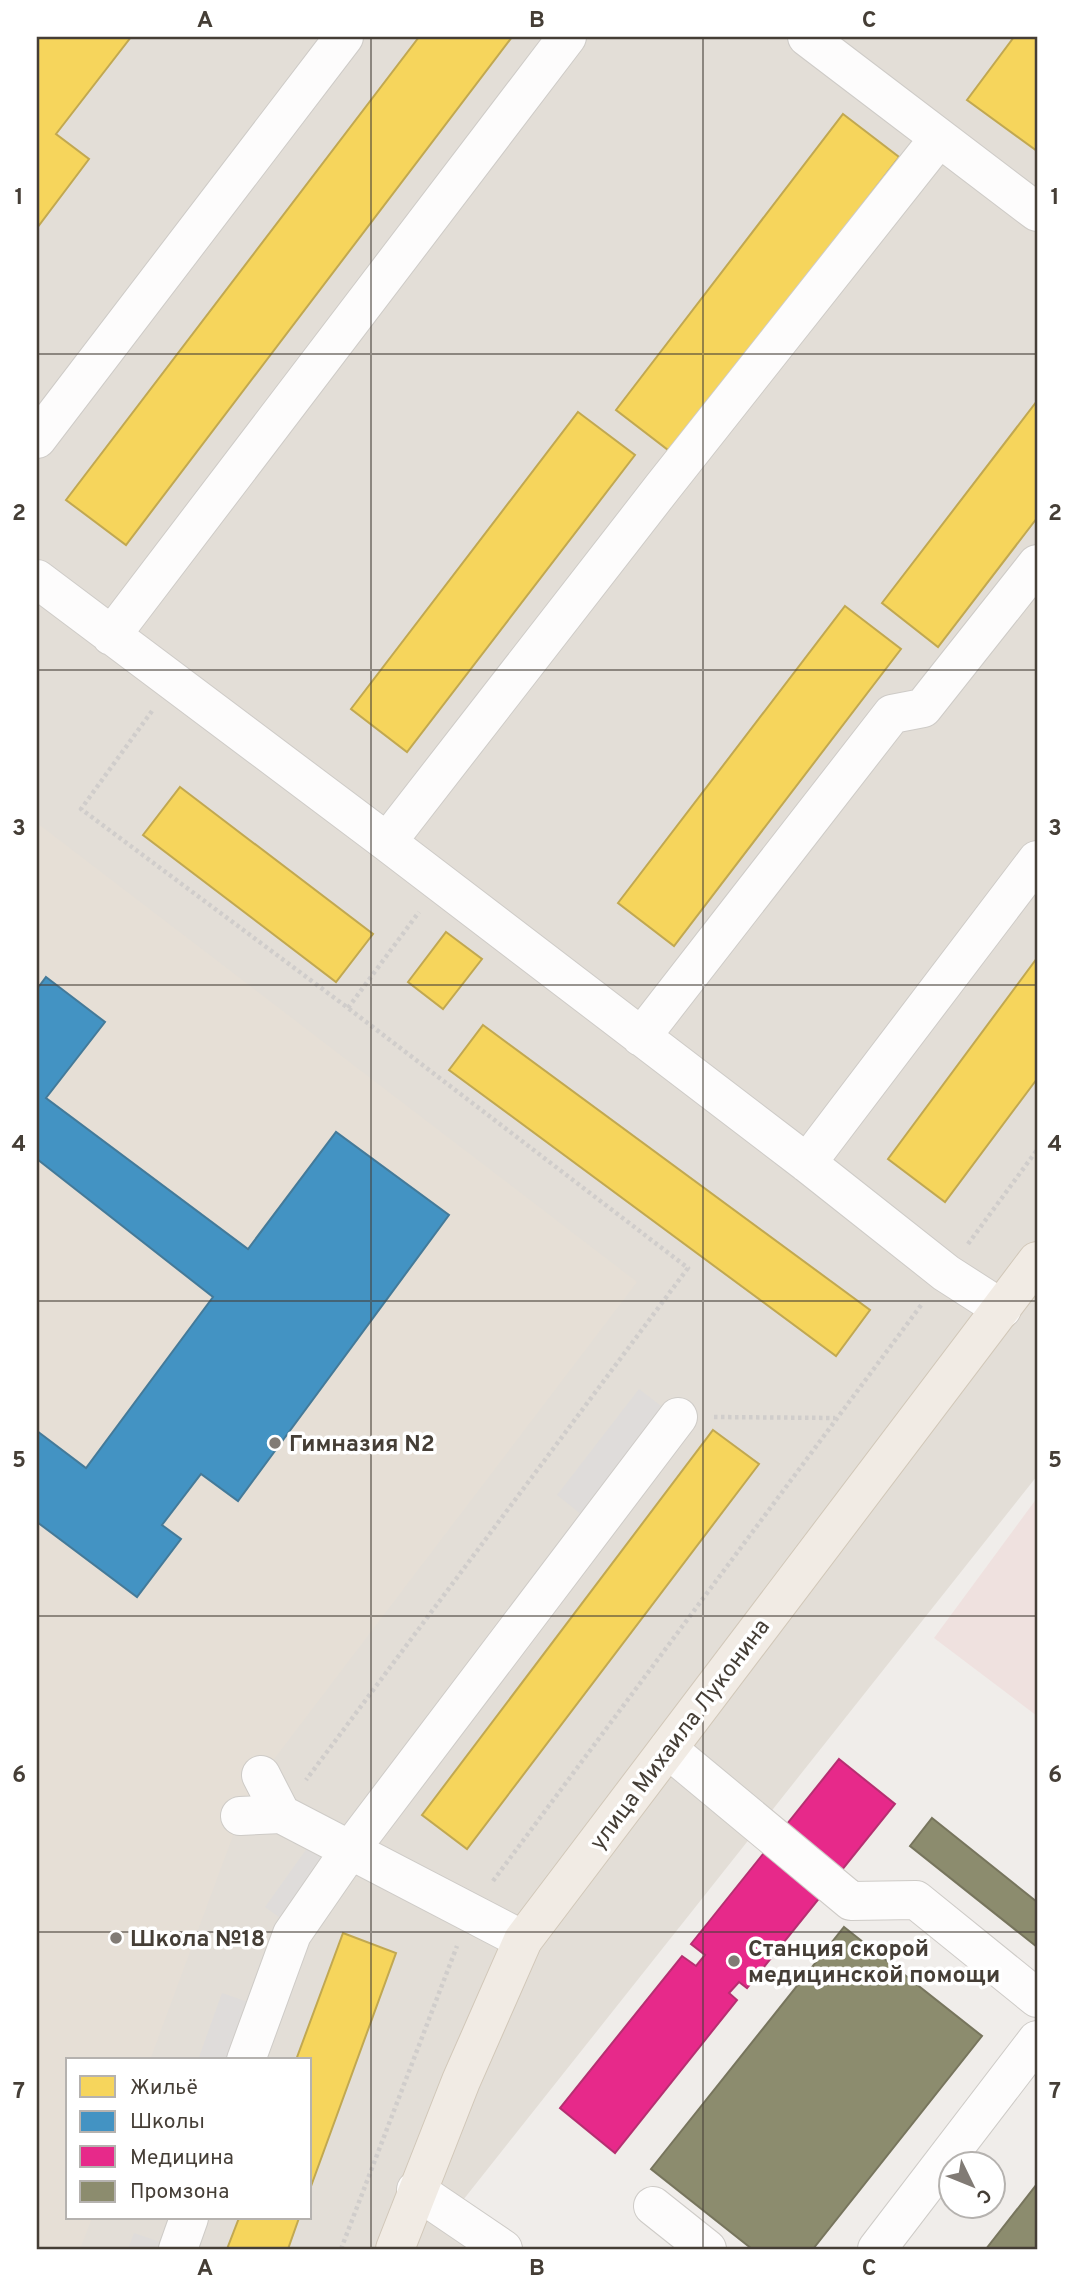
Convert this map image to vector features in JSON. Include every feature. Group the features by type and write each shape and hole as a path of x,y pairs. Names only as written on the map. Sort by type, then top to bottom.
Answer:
{"main road":[{"name":"улица Михаила Луконина","path":"395,2249 416,2190 523,1940 1037,1261"}],"street":[{"path":"37,439 344,37"},
{"path":"111,636 567,37"},
{"path":"807,37 1037,212"},
{"path":"387,842 654,498 939,138"},
{"path":"641,1037 892,714 923,708 1037,564"},
{"path":"37,579 387,842 807,1163 946,1273 1002,1309"},
{"path":"807,1163 1037,860"},
{"path":"247,2058 292,1934 350,1850 678,1417"},
{"path":"668,1749 851,1901 916,1900 1037,1998"},
{"path":"261,1775 281,1814"},
{"path":"240,1816 281,1814 523,1940"},
{"path":"877,2249 1037,2040"},
{"path":"416,2190 503,2249"},
{"path":"653,2206 708,2249"},
{"path":"178,2249 189,2220"}],"path":[{"path":"173,682 81,808 688,1268 281,1814"},
{"path":"348,1008 440,883"},
{"path":"341,2249 470,1912 1037,1150"},
{"path":"678,1417 836,1418"}],"shaded area":[{"path":"37,37 1037,37 1037,1476 452,2214 503,2249 37,2249"},
{"name":"Гимназия N2","path":"37,823 637,1282 249,1792 151,2058 66,2058 66,2220 91,2220 80,2249 37,2249"},
{"path":"639,1389 669,1412 587,1519 557,1495"},
{"path":"1037,1498 1037,1716 934,1638"},
{"path":"315,1837 337,1853 287,1923 265,1907"},
{"path":"222,1993 257,2005 239,2058 199,2058"},
{"path":"134,2233 169,2245 168,2249 128,2249"}],"building: Жильё":[{"path":"37,37 131,37 56,134 89,159 37,228"},
{"path":"419,37 512,37 126,545 66,500"},
{"path":"1014,37 1037,37 1037,151 967,100"},
{"path":"843,114 899,157 672,453 616,410"},
{"path":"1037,401 1037,518 938,647 882,603"},
{"path":"578,412 635,455 407,752 351,709"},
{"path":"845,606 901,649 674,946 618,903"},
{"path":"180,787 373,934 336,982 143,835"},
{"path":"446,932 482,959 443,1009 408,982"},
{"path":"1037,958 1037,1079 945,1202 888,1159"},
{"path":"483,1025 870,1310 836,1356 449,1070"},
{"path":"713,1430 759,1464 467,1849 422,1815"},
{"path":"343,1933 396,1953 312,2184 312,2058 297,2058"},
{"path":"238,2220 298,2220 288,2249 227,2249"}],"building: Школы":[{"path":"46,977 105,1022 46,1098 248,1249 336,1132 449,1215 238,1501 201,1474 162,1525 181,1539 137,1597 37,1522 37,1431 86,1468 213,1297 37,1159 37,989"}],"building: Медицина":[{"name":"Станция скорой медицинской помощи","path":"839,1759 895,1804 747,1988 739,1982 729,1993 737,2000 615,2153 560,2108 682,1956 696,1966 705,1955 691,1944"}],"building: Промзона":[{"path":"932,1818 1037,1902 1037,1947 910,1846"},
{"path":"844,1927 982,2036 813,2249 752,2249 651,2169"},
{"path":"1037,2184 1037,2249 986,2249"}],"place":[{"name":"Гимназия N2","path":"275,1443"},
{"name":"Школа №18","path":"116,1938"},
{"name":"Станция скорой медицинской помощи","path":"734,1961"}]}
